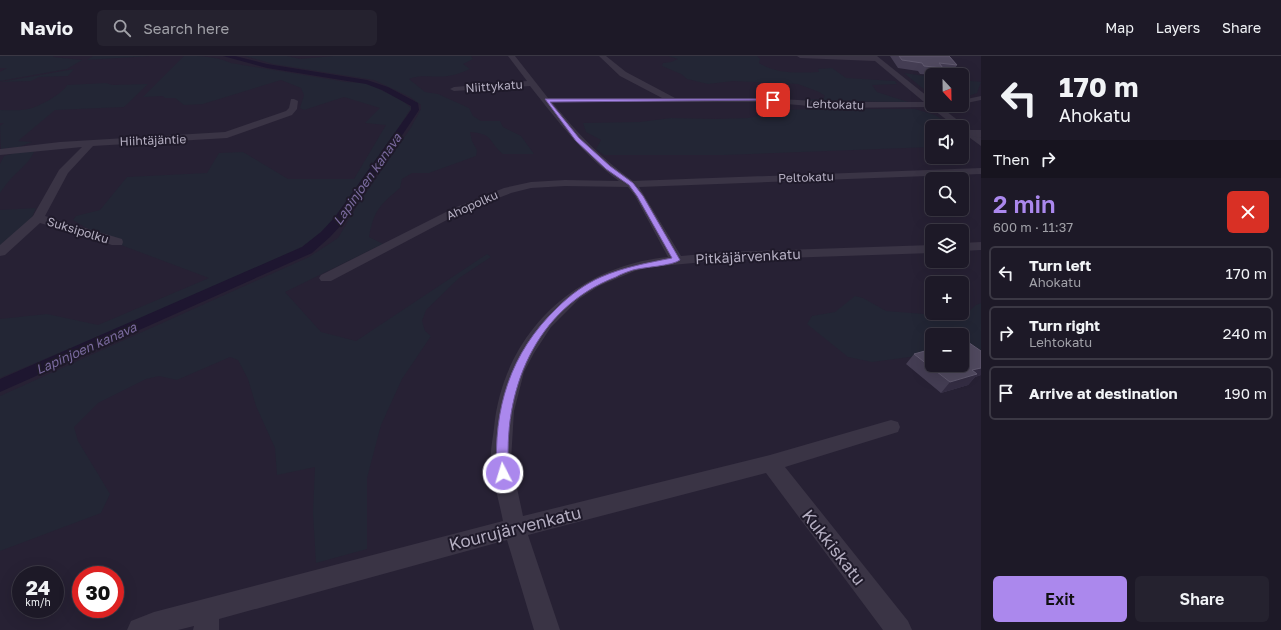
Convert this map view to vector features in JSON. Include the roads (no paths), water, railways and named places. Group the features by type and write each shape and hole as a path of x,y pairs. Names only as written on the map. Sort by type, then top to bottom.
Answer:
{"street":[{"path":"512,56 578,139 608,168 631,184 640,196 676,260"},
{"path":"602,56 623,74 672,100"},
{"path":"800,56 875,57 925,98"},
{"name":"Niittykatu","path":"454,89 533,83"},
{"path":"969,101 981,98"},
{"name":"Lehtokatu","path":"547,101 764,100 832,105 925,104"},
{"name":"Hiihtäjäntie","path":"0,152 43,146 197,139 227,135 290,113 293,109 294,101"},
{"path":"943,112 955,120"},
{"path":"969,130 981,142"},
{"path":"0,252 38,218 63,172 91,143"},
{"name":"Peltokatu","path":"631,184 981,171"},
{"name":"Ahopolku","path":"326,278 458,210 508,190 531,185 558,183 631,184"},
{"name":"Suksipolku","path":"38,218 117,242"},
{"path":"969,247 981,246"},
{"name":"Pitkäjärvenkatu","path":"547,630 515,529 503,473 501,446 506,411 516,372 527,351 546,323 574,296 594,283 630,268 676,260 925,248"},
{"name":"Kourujärvenkatu","path":"140,630 206,620 515,529 770,463 891,427"},
{"name":"Kukkiskatu","path":"770,463 899,630"}],"waterway":[{"name":"Lapinjoen kanava","path":"0,386 307,250 326,235 339,220 376,164 415,110 415,105 385,89 367,82 267,66 226,56"}]}
